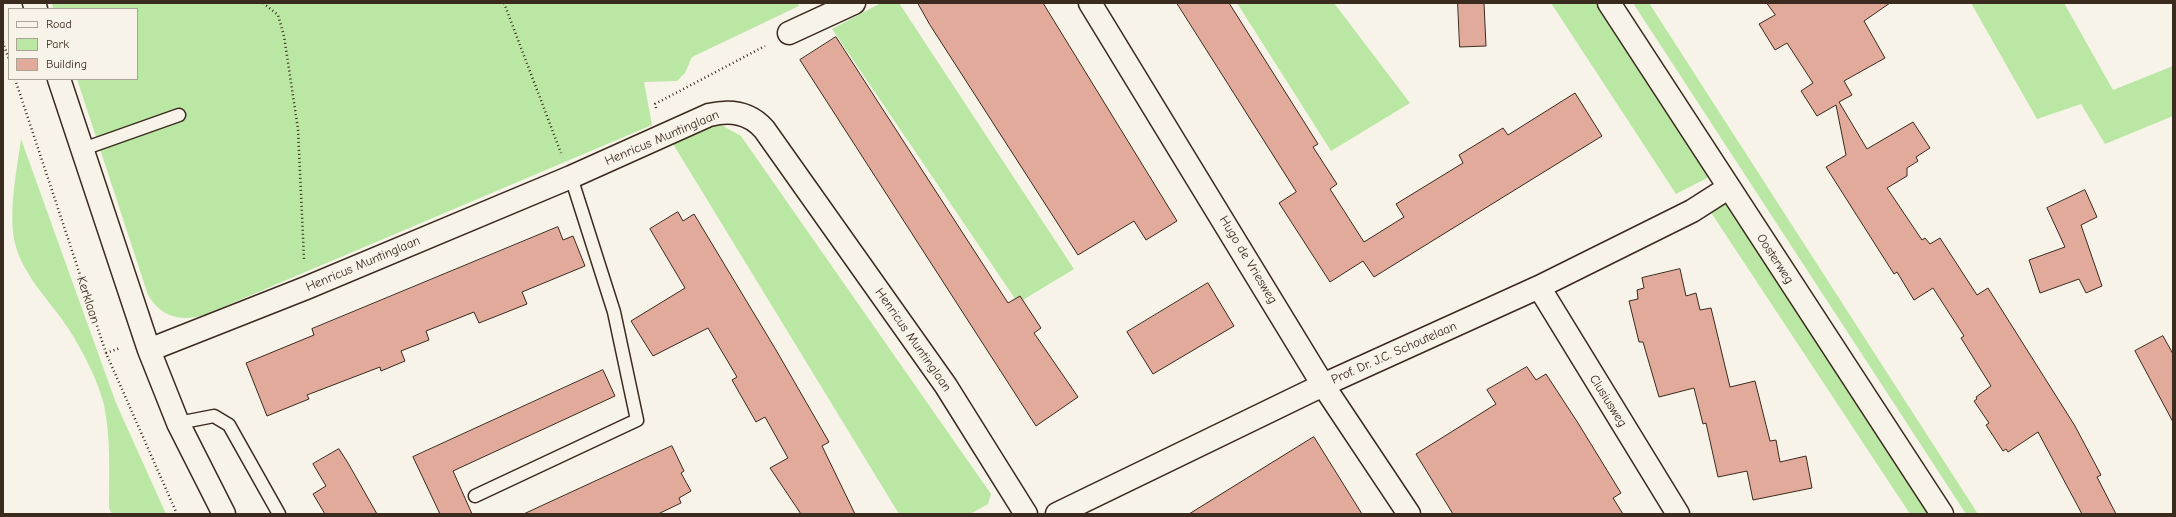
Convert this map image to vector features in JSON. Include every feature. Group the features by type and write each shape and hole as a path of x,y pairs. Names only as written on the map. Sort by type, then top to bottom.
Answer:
{"street":[{"path":"789,33 854,3"},
{"name":"Hugo de Vriesweg","path":"1090,3 1324,385 1409,514"},
{"name":"Oosterweg","path":"1609,3 1728,188 1942,514"},
{"path":"59,80 149,350 178,423 224,514"},
{"name":"Henricus Muntinglaan","path":"149,350 306,288 571,177 709,115 726,111 744,115 758,122 946,386 1026,514"},
{"name":"Prof. Dr. J.C. Schoutelaan","path":"1057,514 1324,385 1539,287 1692,211 1728,188"},
{"name":"Clusiusweg","path":"1539,287 1678,514"}],"lane":[{"path":"83,149 179,115"},
{"path":"475,496 638,420 614,312 571,177"},
{"path":"178,423 214,416 229,424 279,514"}],"path":[{"path":"263,3 278,15 284,36 297,122 306,288"},
{"path":"504,3 571,177"},
{"path":"662,136 655,104 789,33"},
{"path":"3,42 8,57"},
{"name":"Kerklaan","path":"15,80 106,353 177,514"}],"green space":[{"path":"52,3 798,3 799,6 692,57 685,73 677,81 644,82 652,125 204,315 187,318 179,318 165,313 148,295 77,80 138,80 138,8 53,8"},
{"path":"881,3 899,3 1074,269 1018,303 832,29"},
{"path":"1237,3 1334,3 1410,103 1331,151"},
{"path":"1551,3 1603,3 1711,176 1676,194"},
{"path":"1633,3 1649,3 1978,514 1966,514"},
{"path":"1971,3 2064,3 2113,90 2173,66 2173,116 2105,144 2081,104 2037,119"},
{"path":"721,125 741,136 991,494 988,504 970,514 899,514 670,139 698,127"},
{"path":"21,139 116,403 166,514 112,514 109,508 108,431 102,396 89,365 73,336 26,269 20,258 13,235 12,221 15,179"},
{"path":"1726,198 1933,514 1910,514 1710,211"}],"building":[{"path":"918,3 1043,3 1177,221 1146,240 1134,221 1078,255 930,25"},
{"path":"1177,3 1229,3 1318,144 1313,147 1337,184 1330,189 1364,242 1404,217 1396,204 1463,163 1459,155 1503,128 1508,135 1575,93 1602,136 1374,277 1363,261 1330,282 1279,203 1296,192"},
{"path":"1458,3 1484,3 1486,46 1460,47"},
{"path":"1767,3 1890,3 1864,21 1885,58 1844,81 1852,95 1839,102 1867,149 1913,122 1930,148 1916,157 1918,161 1907,168 1907,176 1887,188 1922,240 1925,238 1930,244 1940,238 1977,295 1988,288 2075,426 2101,475 2097,477 2116,514 2082,514 2038,432 2008,452 2006,449 2003,451 1986,425 1989,423 1974,401 1977,399 1976,397 1991,386 1961,338 1964,336 1933,288 1914,300 1897,272 1894,274 1826,167 1846,155 1836,105 1817,116 1801,91 1813,83 1787,43 1775,50 1759,24 1775,15"},
{"path":"836,37 1008,303 1020,296 1041,328 1034,333 1078,397 1036,426 800,60"},
{"path":"2085,190 2097,217 2081,225 2102,286 2086,293 2079,279 2040,293 2029,260 2065,247 2047,208"},
{"path":"678,212 683,221 694,214 776,350 829,442 822,446 855,514 801,514 770,468 788,458 765,417 756,422 732,380 737,377 708,328 653,356 631,321 685,288 650,229"},
{"path":"558,227 563,240 573,236 585,266 522,292 527,304 479,323 474,312 426,331 429,340 401,351 405,361 381,371 380,367 307,395 309,399 267,416 246,363 314,335 312,329"},
{"path":"1680,269 1686,296 1696,293 1700,310 1711,308 1730,387 1755,381 1770,441 1776,440 1780,462 1806,456 1812,488 1753,500 1747,471 1718,477 1706,423 1703,424 1694,388 1659,397 1643,342 1639,342 1629,301 1638,299 1637,290 1644,288 1642,278"},
{"path":"1208,283 1234,326 1153,374 1127,332"},
{"path":"2163,336 2173,354 2173,422 2135,351"},
{"path":"1527,367 1536,380 1546,374 1578,423 1621,493 1613,498 1623,514 1453,514 1416,454 1496,404 1487,390"},
{"path":"603,370 615,396 453,471 472,514 440,514 413,457"},
{"path":"1314,437 1362,514 1189,514 1297,447"},
{"path":"672,446 684,471 681,473 691,491 679,498 681,503 658,514 524,514"},
{"path":"339,449 377,514 325,514 313,494 326,486 313,464"}]}
